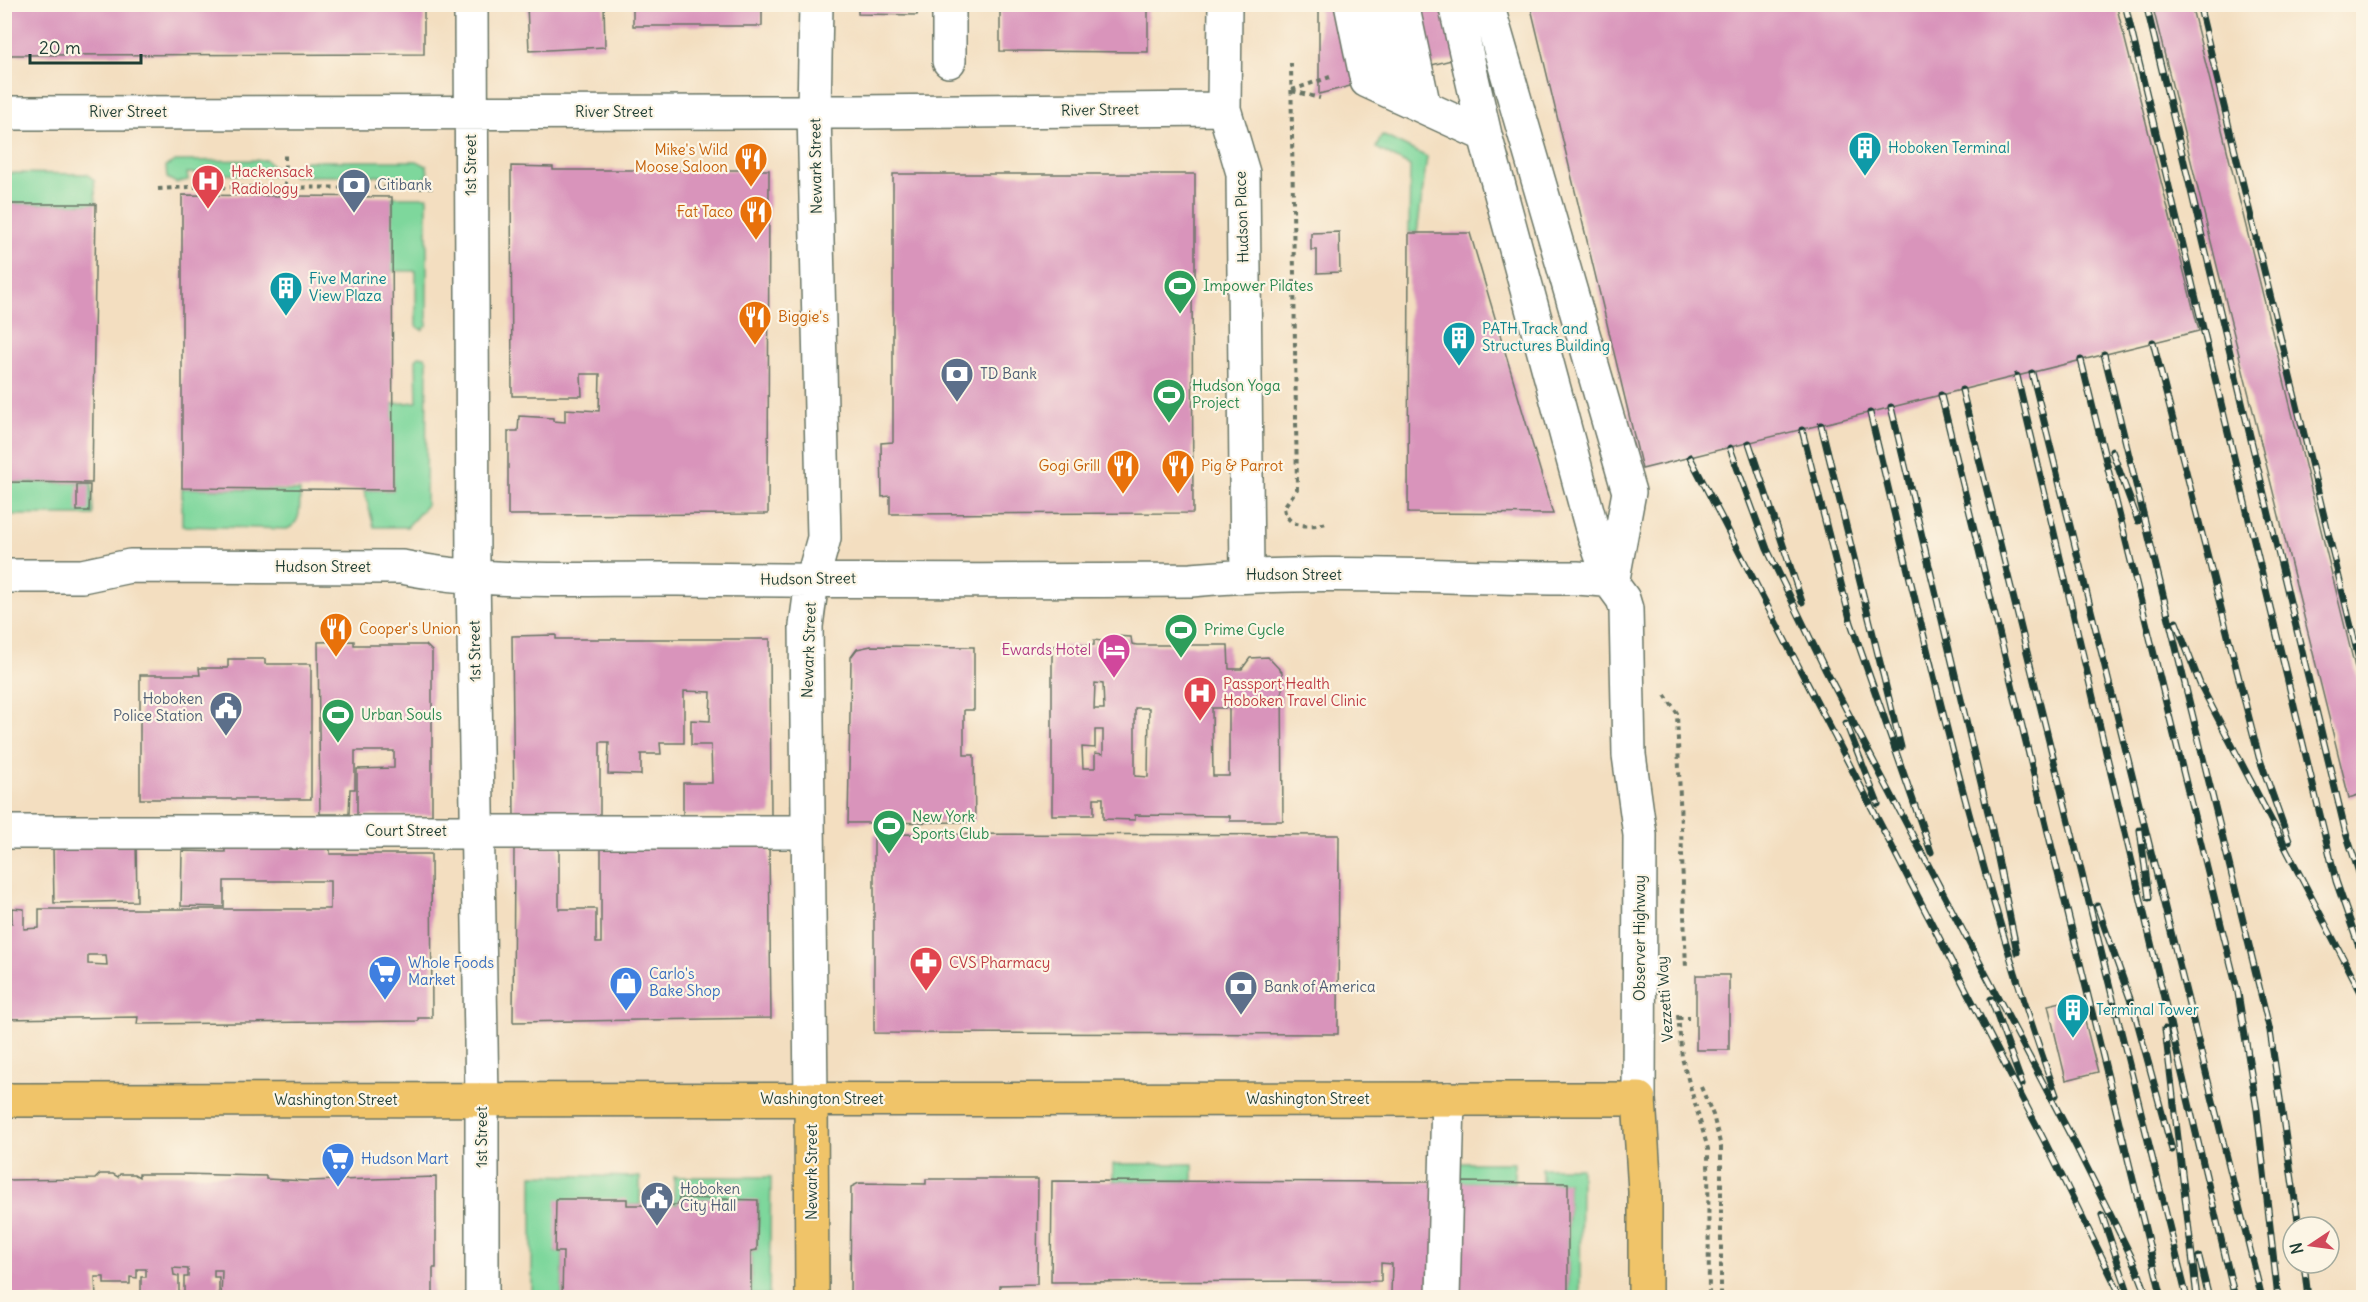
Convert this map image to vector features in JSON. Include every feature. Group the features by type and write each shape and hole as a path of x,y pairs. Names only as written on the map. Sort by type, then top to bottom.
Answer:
{"main road":[{"name":"Newark Street","path":"811,1099 812,1298"},
{"name":"Washington Street","path":"4,1100 1639,1099"},
{"name":"Observer Highway","path":"1639,1099 1645,1191 1646,1298"}],"street":[{"name":"1st Street","path":"471,4 473,575 483,1298"},
{"name":"Newark Street","path":"811,1099 806,626 812,581 824,538 814,112 816,4"},
{"path":"949,4 949,61"},
{"name":"Hudson Place","path":"1225,4 1224,109 1243,173 1247,575"},
{"path":"1351,4 1367,81 1474,130"},
{"path":"1378,4 1410,101"},
{"path":"1402,4 1410,101"},
{"path":"1433,4 1474,130"},
{"path":"1455,4 1474,130"},
{"path":"1488,4 1629,492 1612,584"},
{"name":"River Street","path":"4,113 1224,109"},
{"name":"Observer Highway","path":"1474,130 1592,529 1612,584 1618,591 1626,609 1629,755 1640,835 1639,1099"},
{"name":"Hudson Street","path":"4,576 82,576 130,566 402,567 430,573 511,578 812,581 1191,580 1247,575 1577,578 1604,580 1612,584"},
{"name":"Court Street","path":"4,832 808,832"},
{"path":"1443,1298 1448,1099"}],"path":[{"path":"1291,63 1298,489 1284,507 1289,521 1316,527 1327,523"},
{"path":"1292,90 1319,80"},
{"path":"1292,90 1320,98"},
{"path":"285,154 285,187"},
{"path":"158,189 433,188"},
{"path":"1665,708 1664,694 1677,713 1686,970"},
{"name":"Vezzetti Way","path":"1677,1006 1682,1058 1708,1149 1709,1298"},
{"path":"1671,1017 1689,1018"},
{"path":"1701,1087 1713,1115 1722,1156 1721,1298"}],"green space":[{"path":"1382,135 1427,157 1417,233 1409,233 1410,166 1376,148"},
{"path":"266,160 278,172 277,176 187,173 188,180 176,183 167,178 166,166 175,161"},
{"path":"305,161 417,161 427,166 428,175 421,181 398,182 398,176 292,176"},
{"path":"4,173 87,174 94,180 96,204 5,204"},
{"path":"392,197 427,197 427,326 422,330 416,326 416,271 390,271"},
{"path":"419,356 425,357 427,361 426,506 407,527 374,527 364,490 393,490 392,404 417,402 416,359"},
{"path":"5,482 92,483 93,515 5,515"},
{"path":"182,488 300,491 298,518 287,529 182,526"},
{"path":"1459,1163 1514,1163 1514,1183 1459,1182"},
{"path":"1113,1164 1193,1164 1193,1181 1113,1181"},
{"path":"1542,1168 1581,1168 1580,1297 1568,1297 1568,1183 1542,1183"},
{"path":"532,1175 640,1177 640,1205 627,1205 556,1252 563,1252 562,1297 532,1297"},
{"path":"674,1177 771,1177 769,1295 751,1295 751,1251 757,1250 758,1201 679,1199 678,1205 674,1204"}],"building":[{"path":"4,4 424,4 424,54 4,55"},
{"path":"633,4 762,4 762,26 633,26"},
{"path":"858,4 919,4 917,15 858,14"},
{"path":"1000,4 1148,4 1148,52 1000,51"},
{"path":"1319,4 1464,4 1467,56 1319,94"},
{"name":"Hoboken Terminal","path":"1530,4 2116,4 2199,331 1642,469"},
{"path":"2152,4 2191,4 2364,704 2364,793 2349,798"},
{"path":"527,5 604,5 605,47 529,51"},
{"path":"511,166 553,167 553,170 769,170 768,514 508,515 508,431 518,431 519,416 553,418 553,421 565,422 565,409 599,411 600,374 581,374 582,396 512,396"},
{"path":"893,174 1195,174 1195,277 1192,277 1193,513 890,514 890,496 882,497 881,443 893,442"},
{"name":"Five Marine View Plaza","path":"182,195 392,197 393,490 182,488"},
{"path":"5,204 96,204 92,483 5,482"},
{"path":"1339,232 1340,272 1317,273 1317,250 1311,250 1311,233"},
{"name":"PATH Track and Structures Building","path":"1409,233 1470,233 1553,514 1408,513"},
{"path":"77,485 90,485 89,511 77,511"},
{"path":"556,635 556,639 770,639 771,815 683,815 683,783 712,783 711,745 691,745 691,720 710,721 711,692 684,691 684,743 660,743 661,754 641,754 641,775 608,774 609,742 600,742 600,817 514,818 512,636"},
{"path":"1113,636 1131,637 1132,644 1137,645 1228,645 1229,669 1242,669 1250,658 1268,657 1282,672 1283,821 1230,821 1230,816 1135,815 1135,820 1103,819 1103,798 1094,798 1094,815 1052,815 1052,646 1094,645 1094,640 1110,642","holes":["1095,683 1103,684 1104,709 1094,709","1135,708 1149,708 1148,777 1135,776","1212,708 1229,708 1229,776 1213,776","1095,730 1103,730 1103,754 1095,753 1095,768 1083,768 1082,747 1095,748"]},
{"path":"354,641 354,645 426,645 432,651 432,815 357,816 357,769 394,768 394,751 355,751 355,789 350,789 349,814 320,814 318,642"},
{"path":"871,646 974,647 974,710 964,710 964,755 974,755 975,822 848,823 851,657 857,649"},
{"name":"Hoboken Police Station","path":"228,659 265,659 265,664 311,664 311,799 140,799 140,675 200,675 199,668 228,668"},
{"path":"874,834 1339,835 1338,1034 874,1033"},
{"path":"136,843 137,901 54,903 53,848"},
{"path":"514,845 559,845 559,909 596,909 596,943 601,943 601,846 769,845 771,1018 513,1022"},
{"path":"225,848 330,848 330,854 431,854 432,1018 418,1018 418,1021 137,1024 138,1017 4,1019 4,922 12,923 12,908 24,909 24,929 39,928 39,909 330,909 330,881 224,881 224,907 181,906 182,851 225,852","holes":["88,955 106,955 107,965 88,964"]},
{"path":"1696,975 1729,975 1729,1050 1696,1050"},
{"name":"Terminal Tower","path":"2079,998 2098,1072 2066,1080 2048,1005"},
{"path":"100,1174 113,1174 118,1177 120,1174 134,1174 139,1177 139,1174 266,1176 266,1179 307,1181 436,1177 436,1268 433,1268 433,1298 221,1298 222,1270 214,1270 214,1277 219,1277 219,1298 184,1298 184,1277 188,1277 188,1269 173,1268 174,1275 179,1276 179,1298 141,1298 141,1277 146,1277 146,1269 137,1269 137,1278 130,1277 130,1284 104,1284 104,1277 95,1277 96,1298 12,1298 12,1290 4,1290 4,1180 95,1179"},
{"path":"926,1179 1038,1179 1037,1284 1000,1285 1000,1298 850,1298 851,1187 859,1183 926,1184"},
{"path":"1052,1181 1437,1182 1435,1293 1391,1293 1392,1264 1381,1263 1381,1281 1051,1282"},
{"path":"1456,1182 1568,1183 1568,1298 1456,1298"},
{"name":"Hoboken City Hall","path":"679,1198 758,1200 757,1250 751,1251 751,1298 562,1298 563,1252 555,1252 556,1199 627,1199 627,1205 678,1205"}],"railway":[{"path":"2125,4 2336,881 2364,961"},
{"path":"2146,4 2345,830 2364,888"},
{"path":"2199,4 2364,680"},
{"path":"2153,342 2259,757 2289,841"},
{"path":"2104,354 2270,1031 2297,1215"},
{"path":"2081,360 2238,993 2257,1110 2278,1298"},
{"path":"2032,373 2262,1298"},
{"path":"2017,376 2235,1298"},
{"path":"1962,390 2187,1298"},
{"path":"1941,395 2162,1298"},
{"path":"1891,407 1992,829 2017,952"},
{"path":"1870,413 1932,671 1977,842 2027,1011 2056,1095"},
{"path":"1821,425 1901,747"},
{"path":"1802,430 1851,623 1931,852"},
{"path":"1749,443 1802,602"},
{"path":"1730,448 1767,549 1825,669 2073,1140 2135,1264 2148,1298"},
{"path":"2112,451 2138,521"},
{"path":"1690,457 2044,1140 2122,1298"},
{"path":"2176,622 2200,684 2364,998"},
{"path":"1846,723 1878,804"},
{"path":"2140,830 2149,898"},
{"path":"2097,906 2134,1010 2172,1150"},
{"path":"1991,999 2022,1084"},
{"path":"2165,1029 2197,1298"},
{"path":"2102,1215 2128,1292"},
{"path":"2199,1257 2209,1298"},
{"path":"2305,1275 2308,1298"}],"place":[{"name":"Hoboken Terminal","path":"1865,177"},
{"name":"Mike's Wild Moose Saloon","path":"751,188"},
{"name":"Hackensack Radiology","path":"208,210"},
{"name":"Citibank","path":"354,214"},
{"name":"Fat Taco","path":"756,241"},
{"name":"Impower Pilates","path":"1180,315"},
{"name":"Five Marine View Plaza","path":"286,317"},
{"name":"Biggie's","path":"755,346"},
{"name":"PATH Track and Structures Building","path":"1459,367"},
{"name":"TD Bank","path":"957,403"},
{"name":"Hudson Yoga Project","path":"1169,424"},
{"name":"Gogi Grill","path":"1123,495"},
{"name":"Pig & Parrot","path":"1178,495"},
{"name":"Cooper's Union","path":"336,658"},
{"name":"Prime Cycle","path":"1181,659"},
{"name":"Ewards Hotel","path":"1114,679"},
{"name":"Passport Health Hoboken Travel Clinic","path":"1200,722"},
{"name":"Hoboken Police Station","path":"226,737"},
{"name":"Urban Souls","path":"338,744"},
{"name":"New York Sports Club","path":"889,855"},
{"name":"CVS Pharmacy","path":"926,992"},
{"name":"Whole Foods Market","path":"385,1001"},
{"name":"Carlo's Bake Shop","path":"626,1012"},
{"name":"Bank of America","path":"1241,1016"},
{"name":"Terminal Tower","path":"2073,1039"},
{"name":"Hudson Mart","path":"338,1188"},
{"name":"Hoboken City Hall","path":"657,1227"}]}
